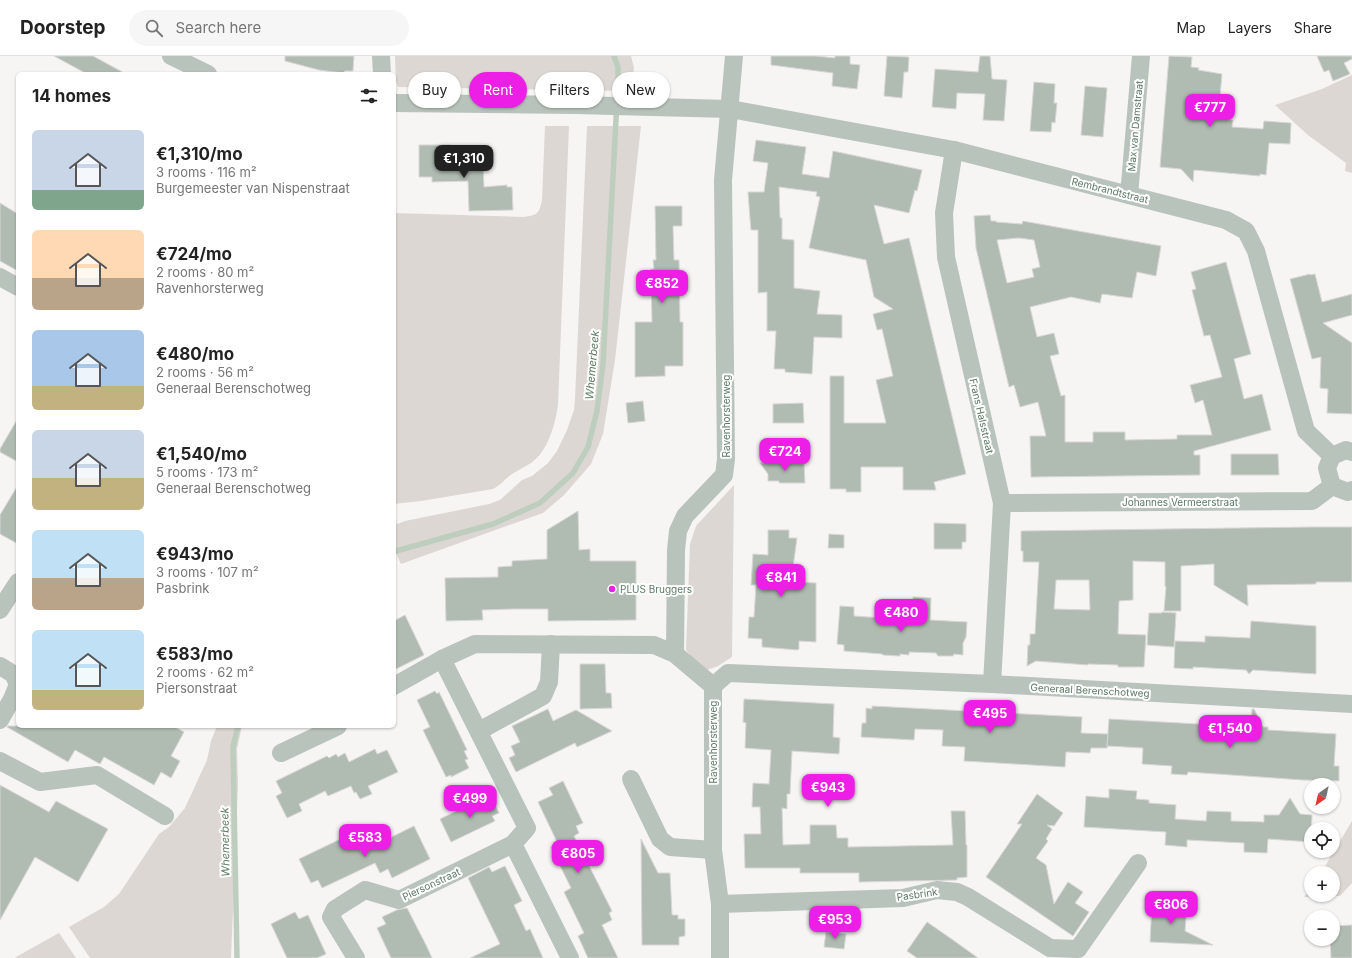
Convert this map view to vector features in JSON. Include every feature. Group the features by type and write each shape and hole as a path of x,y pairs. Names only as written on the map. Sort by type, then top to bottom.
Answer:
{"street":[{"path":"171,56 204,72"},
{"path":"381,56 382,72"},
{"name":"Ravenhorsterweg","path":"720,958 720,904 713,850 713,686 676,654 676,550 678,531 685,516 724,475 726,459 723,180 734,56"},
{"name":"Max van Damstraat","path":"1129,195 1141,56"},
{"name":"Rembrandtstraat","path":"396,103 605,105 730,109 954,150 1226,220 1246,231 1256,251 1306,431 1332,456"},
{"name":"Frans Halsstraat","path":"954,150 944,213 946,257 1002,503 992,684"},
{"path":"0,277 16,286"},
{"path":"1352,452 1346,450 1332,456 1327,468 1332,486 1348,492 1352,490"},
{"name":"Johannes Vermeerstraat","path":"1002,503 1312,501 1332,486"},
{"path":"0,610 16,585"},
{"path":"396,685 442,659 475,644 654,645 676,654"},
{"path":"479,731 543,696 550,682 550,644"},
{"name":"Piersonstraat","path":"356,958 331,917 335,909 365,890 399,900 513,844 527,828 442,659"},
{"path":"0,666 14,674 16,679"},
{"name":"Generaal Berenschotweg","path":"713,686 728,673 992,684 1352,704"},
{"path":"0,720 16,689"},
{"path":"281,753 334,728"},
{"path":"0,761 40,782 97,775 165,816"},
{"path":"631,779 660,839 670,847 713,850"},
{"path":"513,844 570,958"},
{"name":"Pasbrink","path":"720,904 903,898 937,890 957,892 968,897 1047,953 1078,949 1138,863"}],"shaded area":[{"path":"395,56 631,56 634,68 633,72 612,72 612,91 604,91 604,72 535,72 535,89 527,89 527,72 469,72 469,88 461,88 461,72 408,72 408,87 398,87"},
{"path":"1352,75 1352,173 1345,171 1346,163 1308,135 1275,105 1322,89"},
{"path":"545,126 569,126 558,405 550,437 537,458 512,474 493,489 396,504 396,213 523,217 537,213 542,200"},
{"path":"587,126 641,126 615,360 603,434 591,464 564,495 543,513 401,564 396,553 396,524 405,521 489,504 500,500 522,480 532,476 548,463 557,451 574,410"},
{"path":"734,485 732,657 718,666 707,670 695,661 686,650 690,544 696,526"},
{"path":"216,728 242,728 237,749 238,784 231,958 90,958 69,927 104,907 119,894 159,834 169,827 185,808 207,760 211,741"},
{"path":"1352,821 1352,883 1340,896 1340,866 1325,866 1330,858 1340,858 1340,841"},
{"path":"59,933 76,958 15,958 16,957"}],"building":[{"path":"54,56 93,56 122,72 83,72"},
{"path":"285,56 354,56 353,71 344,72 319,70 285,61"},
{"path":"771,56 816,56 835,58 835,56 850,56 850,64 860,65 857,89 832,86 833,73 771,65"},
{"path":"887,56 909,57 908,72 904,72 902,98 884,96"},
{"path":"980,56 990,56 992,79 1007,80 1004,121 983,120 985,94 957,93 956,109 932,107 935,69 978,72"},
{"path":"1169,56 1192,57 1191,67 1199,68 1198,70 1222,74 1218,119 1233,120 1232,127 1263,129 1264,121 1291,123 1290,144 1269,143 1266,175 1260,174 1260,176 1194,170 1193,182 1181,169 1160,167"},
{"path":"1317,56 1352,56 1352,59 1344,63 1350,74 1333,81 1329,70 1324,72"},
{"path":"1034,82 1055,84 1054,103 1057,103 1055,123 1052,122 1051,132 1030,131"},
{"path":"1085,86 1107,88 1103,137 1081,135"},
{"path":"756,140 806,147 802,174 829,178 833,151 922,170 917,191 915,190 909,213 874,205 884,244 909,238 966,474 934,482 936,490 903,490 903,467 861,467 861,492 846,492 846,489 830,489 830,376 844,376 844,423 886,423 876,380 893,376 882,329 877,330 873,314 893,309 874,297 866,260 809,248 820,197 816,196 817,192 779,187 780,218 782,218 782,239 794,240 794,288 820,291 817,314 842,315 842,338 814,337 812,374 785,372 785,369 774,369 776,331 767,331 767,292 758,293 758,230 751,230 750,219 748,192 764,192 768,163 753,161"},
{"path":"419,145 451,145 452,166 483,165 484,187 507,185 507,187 512,187 513,210 469,211 468,181 432,182 432,177 419,177"},
{"path":"0,203 16,213 16,270 0,261"},
{"path":"655,206 682,206 682,226 673,226 674,260 679,260 680,322 683,322 683,366 665,366 665,376 635,377 635,322 652,322 651,269 654,269 653,260 656,260"},
{"path":"990,215 991,221 996,222 1022,224 1023,221 1161,246 1156,276 1137,272 1132,298 1102,294 1100,303 1071,297 1030,307 1037,337 1054,333 1059,354 1050,356 1061,396 1065,395 1065,442 1093,442 1093,432 1125,432 1125,440 1177,439 1177,435 1212,435 1203,400 1195,403 1190,385 1222,377 1210,335 1204,336 1192,290 1196,289 1191,272 1226,262 1251,354 1234,359 1244,399 1262,394 1271,430 1194,451 1194,455 1200,455 1200,475 1031,477 1030,436 1046,436 1038,402 1020,407 1014,385 1009,387 976,248 974,216","holes":["1019,238 1034,240 1040,267 1032,269 1034,277 1007,283 997,240"]},
{"path":"1315,274 1322,302 1352,294 1352,315 1323,323 1352,343 1352,414 1327,413 1328,389 1320,388 1321,357 1312,359 1290,279"},
{"path":"643,401 645,421 628,423 626,403"},
{"path":"803,403 804,423 773,423 773,404"},
{"path":"16,421 16,461 0,452 0,449"},
{"path":"1231,454 1278,454 1279,475 1231,475"},
{"path":"760,463 804,463 805,483 779,483 779,481 768,481 768,474"},
{"path":"16,488 16,543 0,534 0,515"},
{"path":"578,511 579,550 590,549 590,561 636,561 636,620 548,621 548,609 513,609 482,610 483,620 446,621 445,578 498,577 498,567 512,566 512,561 547,559 547,530"},
{"path":"934,523 966,524 966,542 962,542 962,549 934,549"},
{"path":"1352,527 1352,582 1247,585 1248,606 1214,585 1214,564 1181,566 1181,611 1164,611 1166,587 1165,562 1133,561 1133,600 1119,601 1118,634 1146,635 1144,667 1118,667 1118,665 1088,665 1036,661 1027,666 1030,634 1035,634 1039,562 1023,562 1023,551 1021,551 1021,531","holes":["1056,580 1089,580 1090,610 1054,609"]},
{"path":"768,530 789,530 789,538 797,538 791,582 816,583 816,642 799,641 799,649 797,650 762,647 762,639 748,638 749,617 754,617 756,585 751,585 753,554 768,555"},
{"path":"829,534 844,535 844,548 828,548"},
{"path":"913,597 931,598 930,620 967,622 966,637 963,643 963,655 954,654 953,656 938,656 936,653 909,652 909,655 883,655 844,651 844,645 837,644 840,606 854,607 854,616 912,620"},
{"path":"1149,613 1176,613 1174,647 1147,645"},
{"path":"405,615 424,655 396,669 396,620"},
{"path":"1251,621 1316,626 1316,674 1253,670 1249,674 1246,670 1193,667 1193,669 1174,668 1175,641 1205,642 1205,636 1250,638"},
{"path":"580,664 605,664 606,693 611,693 612,708 580,709"},
{"path":"435,691 437,694 439,692 467,750 464,751 468,759 465,760 469,768 451,777 451,775 446,777 423,730 430,727 417,700"},
{"path":"744,699 834,704 833,737 840,738 839,754 792,751 790,794 787,794 787,809 782,808 783,845 810,844 810,825 836,825 837,838 848,838 848,847 953,845 951,811 965,811 967,877 957,878 957,880 859,882 859,873 800,873 800,868 745,868 744,834 761,834 760,807 752,807 753,783 769,784 771,750 745,748 746,723 743,722"},
{"path":"872,706 1082,717 1081,733 1108,734 1107,748 1091,748 1090,753 1066,752 1065,767 964,761 965,747 942,746 943,730 915,729 914,740 861,737 862,723 866,723 866,708 872,709"},
{"path":"548,709 553,721 576,710 612,731 577,747 575,743 516,772 509,758 515,755 511,746 520,742 512,726"},
{"path":"1252,709 1254,709 1263,727 1268,727 1268,730 1336,734 1334,766 1339,766 1339,778 1304,778 1304,780 1188,772 1187,775 1171,774 1172,766 1142,764 1143,748 1107,746 1109,719 1251,727"},
{"path":"7,727 177,728 184,732 171,756 180,761 171,778 161,772 154,785 104,757 100,764 75,750 68,762"},
{"path":"375,749 377,754 387,750 398,772 368,786 372,794 360,799 356,792 354,793 351,786 328,796 325,791 299,804 302,811 287,818 276,796 282,793 276,781 327,756 329,758 336,754 338,757 345,753 349,762"},
{"path":"563,781 583,823 576,826 579,833 574,836 612,911 609,913 612,920 602,925 618,958 588,958 578,936 584,933 564,892 571,888 551,847 558,844 538,802 553,795 549,788"},
{"path":"0,785 49,812 56,801 108,829 78,882 35,857 0,920"},
{"path":"1109,789 1137,791 1136,799 1149,800 1149,803 1176,805 1175,819 1206,821 1207,811 1231,812 1231,821 1264,822 1264,815 1279,815 1290,798 1300,814 1312,815 1312,822 1304,822 1304,842 1268,839 1267,853 1244,852 1244,843 1187,840 1187,847 1165,845 1166,832 1084,827 1086,796 1109,798"},
{"path":"1037,794 1063,813 1054,826 1047,825 1052,829 1046,839 1048,841 1036,858 1046,865 1054,904 1068,882 1083,892 1075,903 1089,912 1073,936 986,877 1022,824 1017,824"},
{"path":"490,795 499,813 492,816 495,821 451,842 440,819"},
{"path":"414,826 430,859 392,878 388,869 380,873 375,863 322,888 318,880 311,883 299,859 353,833 361,852"},
{"path":"641,839 658,873 670,873 672,915 678,915 678,919 685,919 685,936 679,937 679,945 642,945"},
{"path":"505,866 522,901 514,905 526,931 530,929 543,958 470,958 500,944 468,878 489,867 492,872"},
{"path":"1152,903 1187,905 1185,931 1213,945 1150,942"},
{"path":"407,908 432,958 391,958 377,928 386,924 382,917 397,910"},
{"path":"295,912 299,919 308,915 326,954 317,958 287,958 271,924"},
{"path":"927,922 978,958 917,958 907,951"},
{"path":"1352,925 1352,958 1331,958 1330,946 1340,946 1340,926"},
{"path":"826,932 846,934 844,949 824,947"}],"waterway":[{"name":"Whemerbeek","path":"396,551 493,524 540,503 573,473 588,447 597,411 603,364 618,82 618,67 614,56"},
{"name":"Whemerbeek","path":"237,958 233,747 238,728"}],"place":[{"name":"PLUS Bruggers","path":"612,589"}]}
